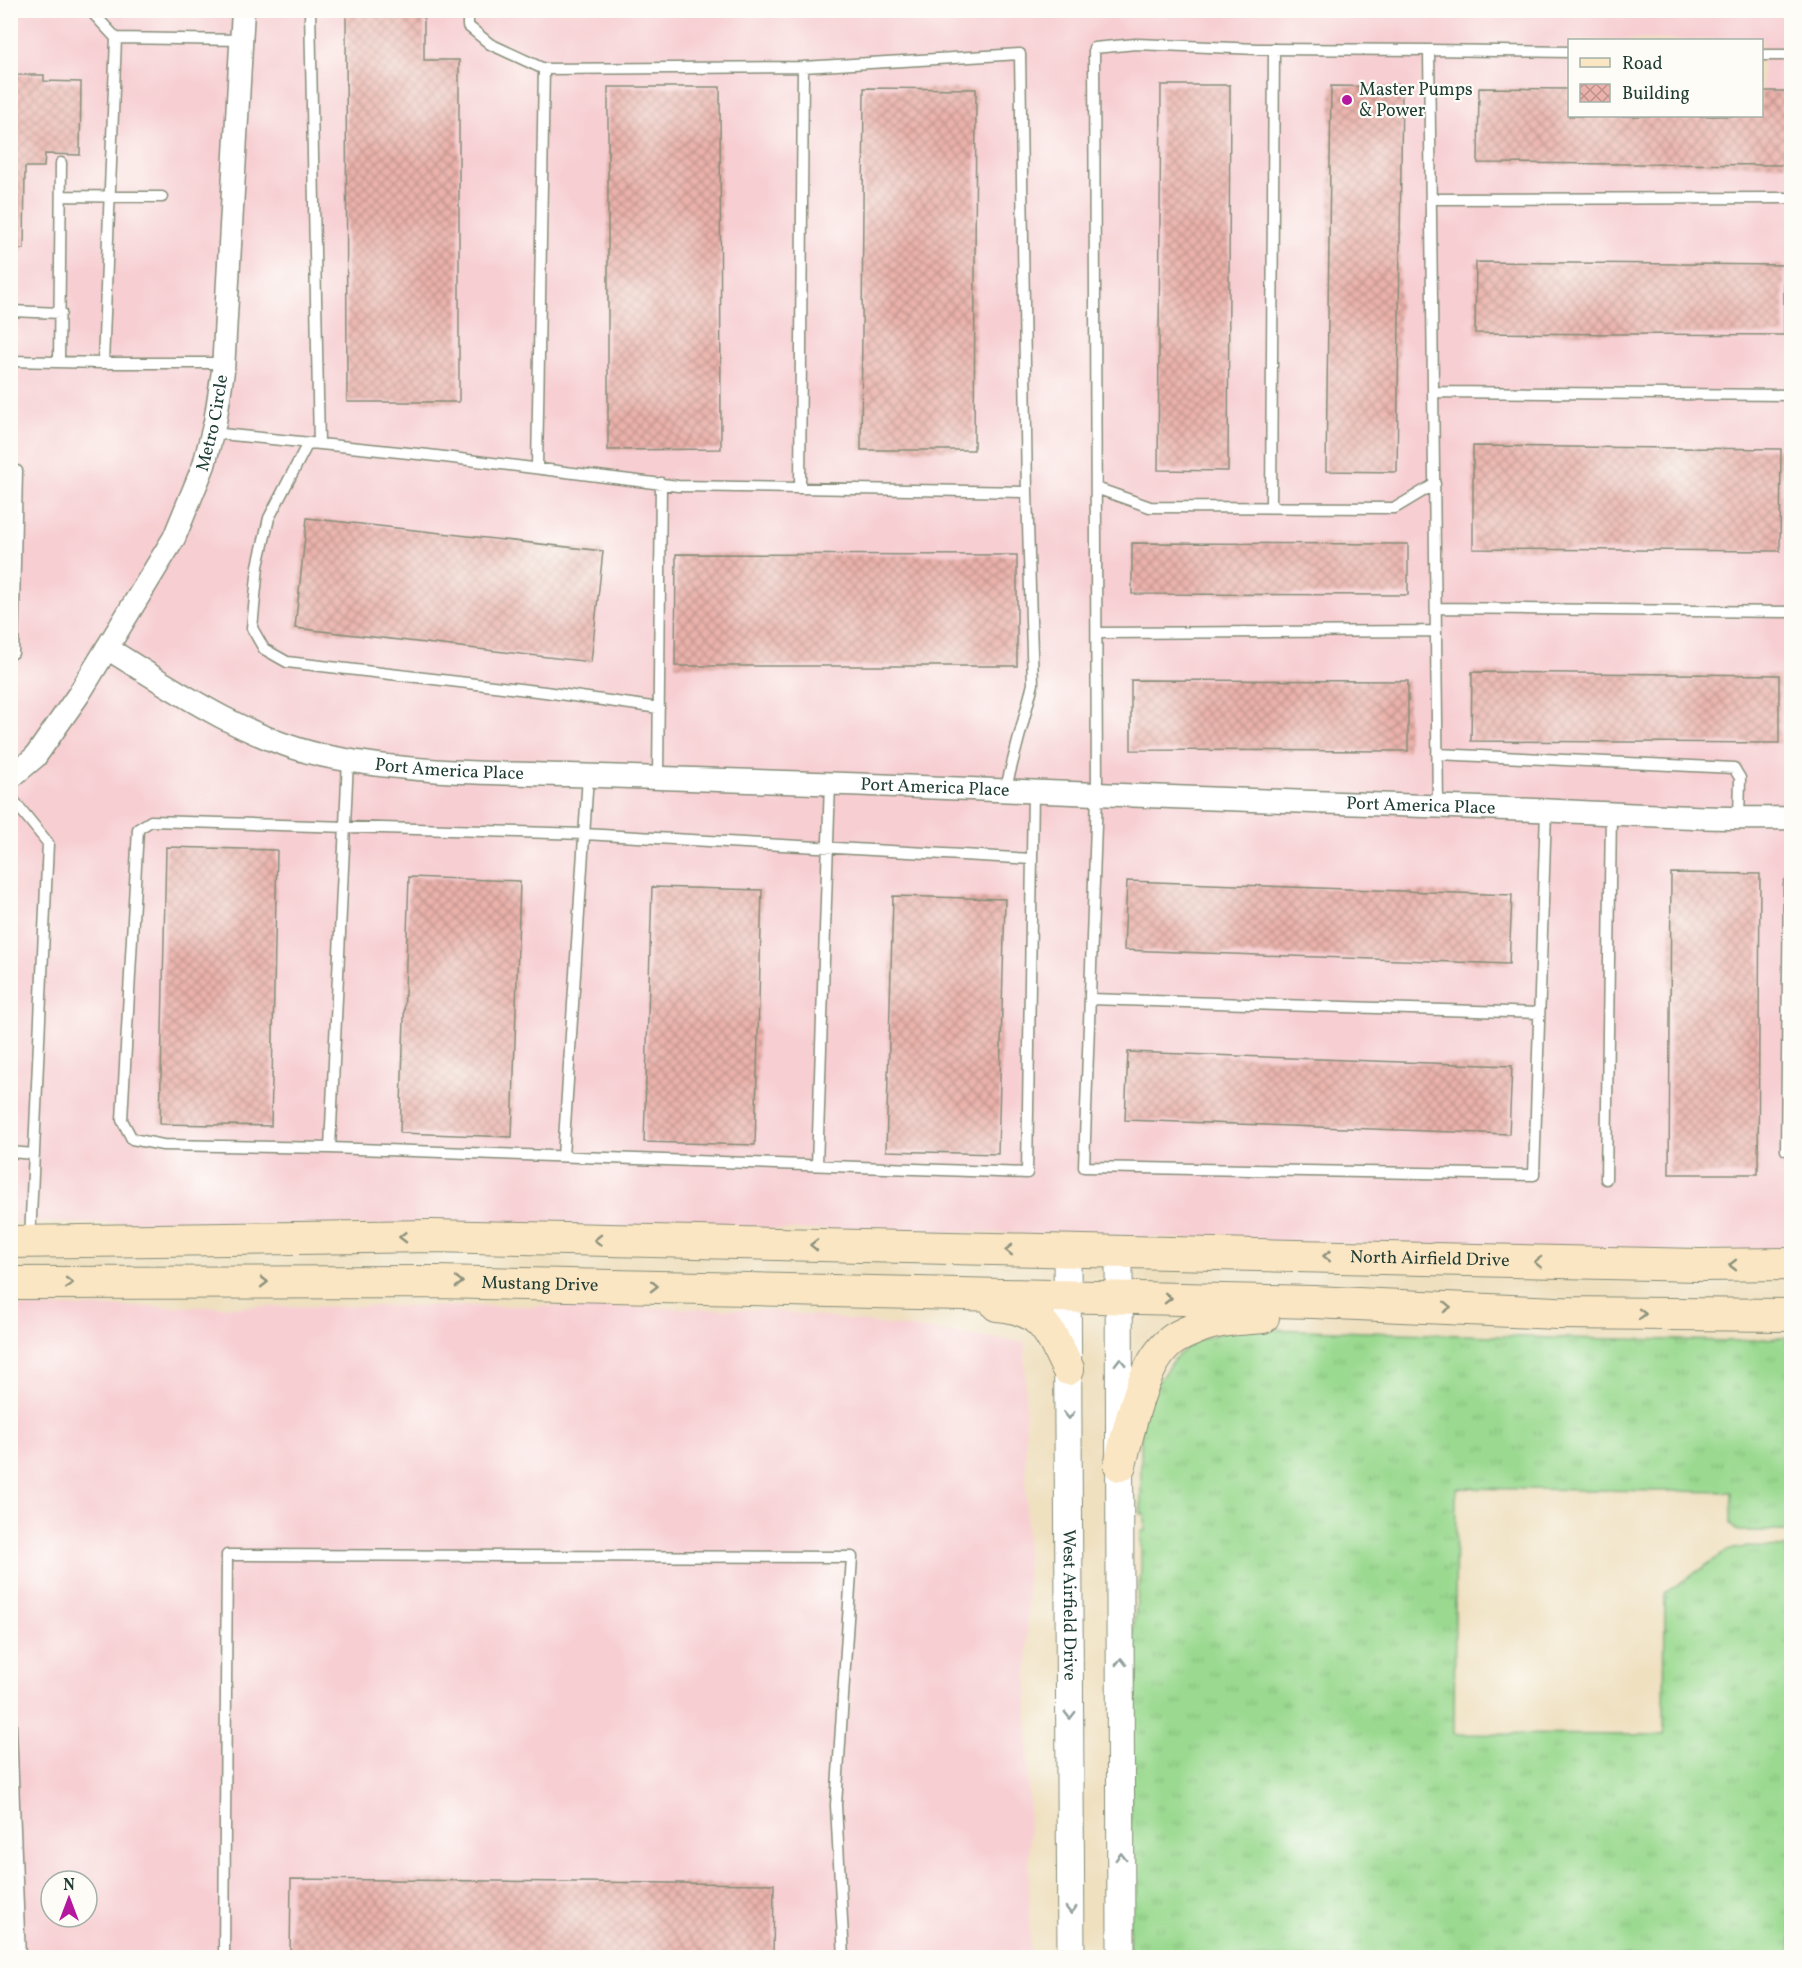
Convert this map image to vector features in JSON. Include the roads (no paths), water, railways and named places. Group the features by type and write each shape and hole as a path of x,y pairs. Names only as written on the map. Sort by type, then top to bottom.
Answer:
{"main road":[{"path":"20,1242 432,1236 1067,1251"},
{"name":"North Airfield Drive","path":"1067,1251 1700,1265 1791,1264"},
{"name":"Mustang Drive","path":"10,1283 437,1282 1068,1296"},
{"path":"807,1290 1013,1306 1036,1316 1053,1337 1068,1369"},
{"path":"1068,1296 1557,1313 1791,1315"},
{"path":"1120,1466 1138,1395 1151,1366 1169,1342 1196,1328 1222,1322 1396,1306"}],"street":[{"name":"Metro Circle","path":"10,778 35,757 80,694 174,538 191,499 212,433 223,363 243,10"},
{"name":"Port America Place","path":"107,648 181,695 218,715 281,743 326,757 457,772 830,783 1097,795 1611,812 1739,819 1791,818"},
{"name":"West Airfield Drive","path":"1067,1251 1071,1958"},
{"path":"1119,1252 1121,1958"}],"lane":[{"path":"90,10 116,38 103,363"},
{"path":"310,10 314,443 269,519 258,566 252,628 264,650 287,662 545,692 659,708"},
{"path":"468,10 468,26 490,44 544,69 803,67 1020,54 1027,492 1033,684 1005,791"},
{"path":"116,38 242,40"},
{"path":"1546,810 1534,1175 1084,1167 1097,795 1094,48 1137,44 1274,49 1568,52"},
{"path":"1271,507 1274,49"},
{"path":"1429,50 1438,806"},
{"path":"1763,55 1791,56"},
{"path":"800,488 803,67"},
{"path":"537,468 544,69"},
{"path":"59,362 61,163"},
{"path":"62,196 162,197"},
{"path":"1431,199 1791,198"},
{"path":"10,311 61,313"},
{"path":"10,361 223,363"},
{"path":"1433,392 1791,395"},
{"path":"212,433 537,468 678,486 1027,492"},
{"path":"13,652 17,471"},
{"path":"658,778 662,483"},
{"path":"1096,488 1150,507 1395,508 1435,484"},
{"path":"1436,608 1791,612"},
{"path":"1097,633 1436,631"},
{"path":"1437,754 1734,768 1740,778 1739,819"},
{"path":"330,1148 348,760"},
{"path":"562,1156 588,776"},
{"path":"818,1165 830,783"},
{"path":"1032,860 584,834 151,821 138,829 122,1120 132,1139 164,1145 330,1148 1027,1173 1032,860 1033,792"},
{"path":"10,796 48,843 34,1154 20,1242"},
{"path":"1606,1179 1611,812"},
{"path":"1786,1150 1790,987 1789,884"},
{"path":"1090,999 1539,1013"},
{"path":"10,1152 34,1154"},
{"path":"224,1958 227,1555 251,1555 852,1557 836,1805 844,1958"},
{"path":"10,1702 17,1954"}],"place":[{"name":"Master Pumps & Power","path":"1347,100"}]}
